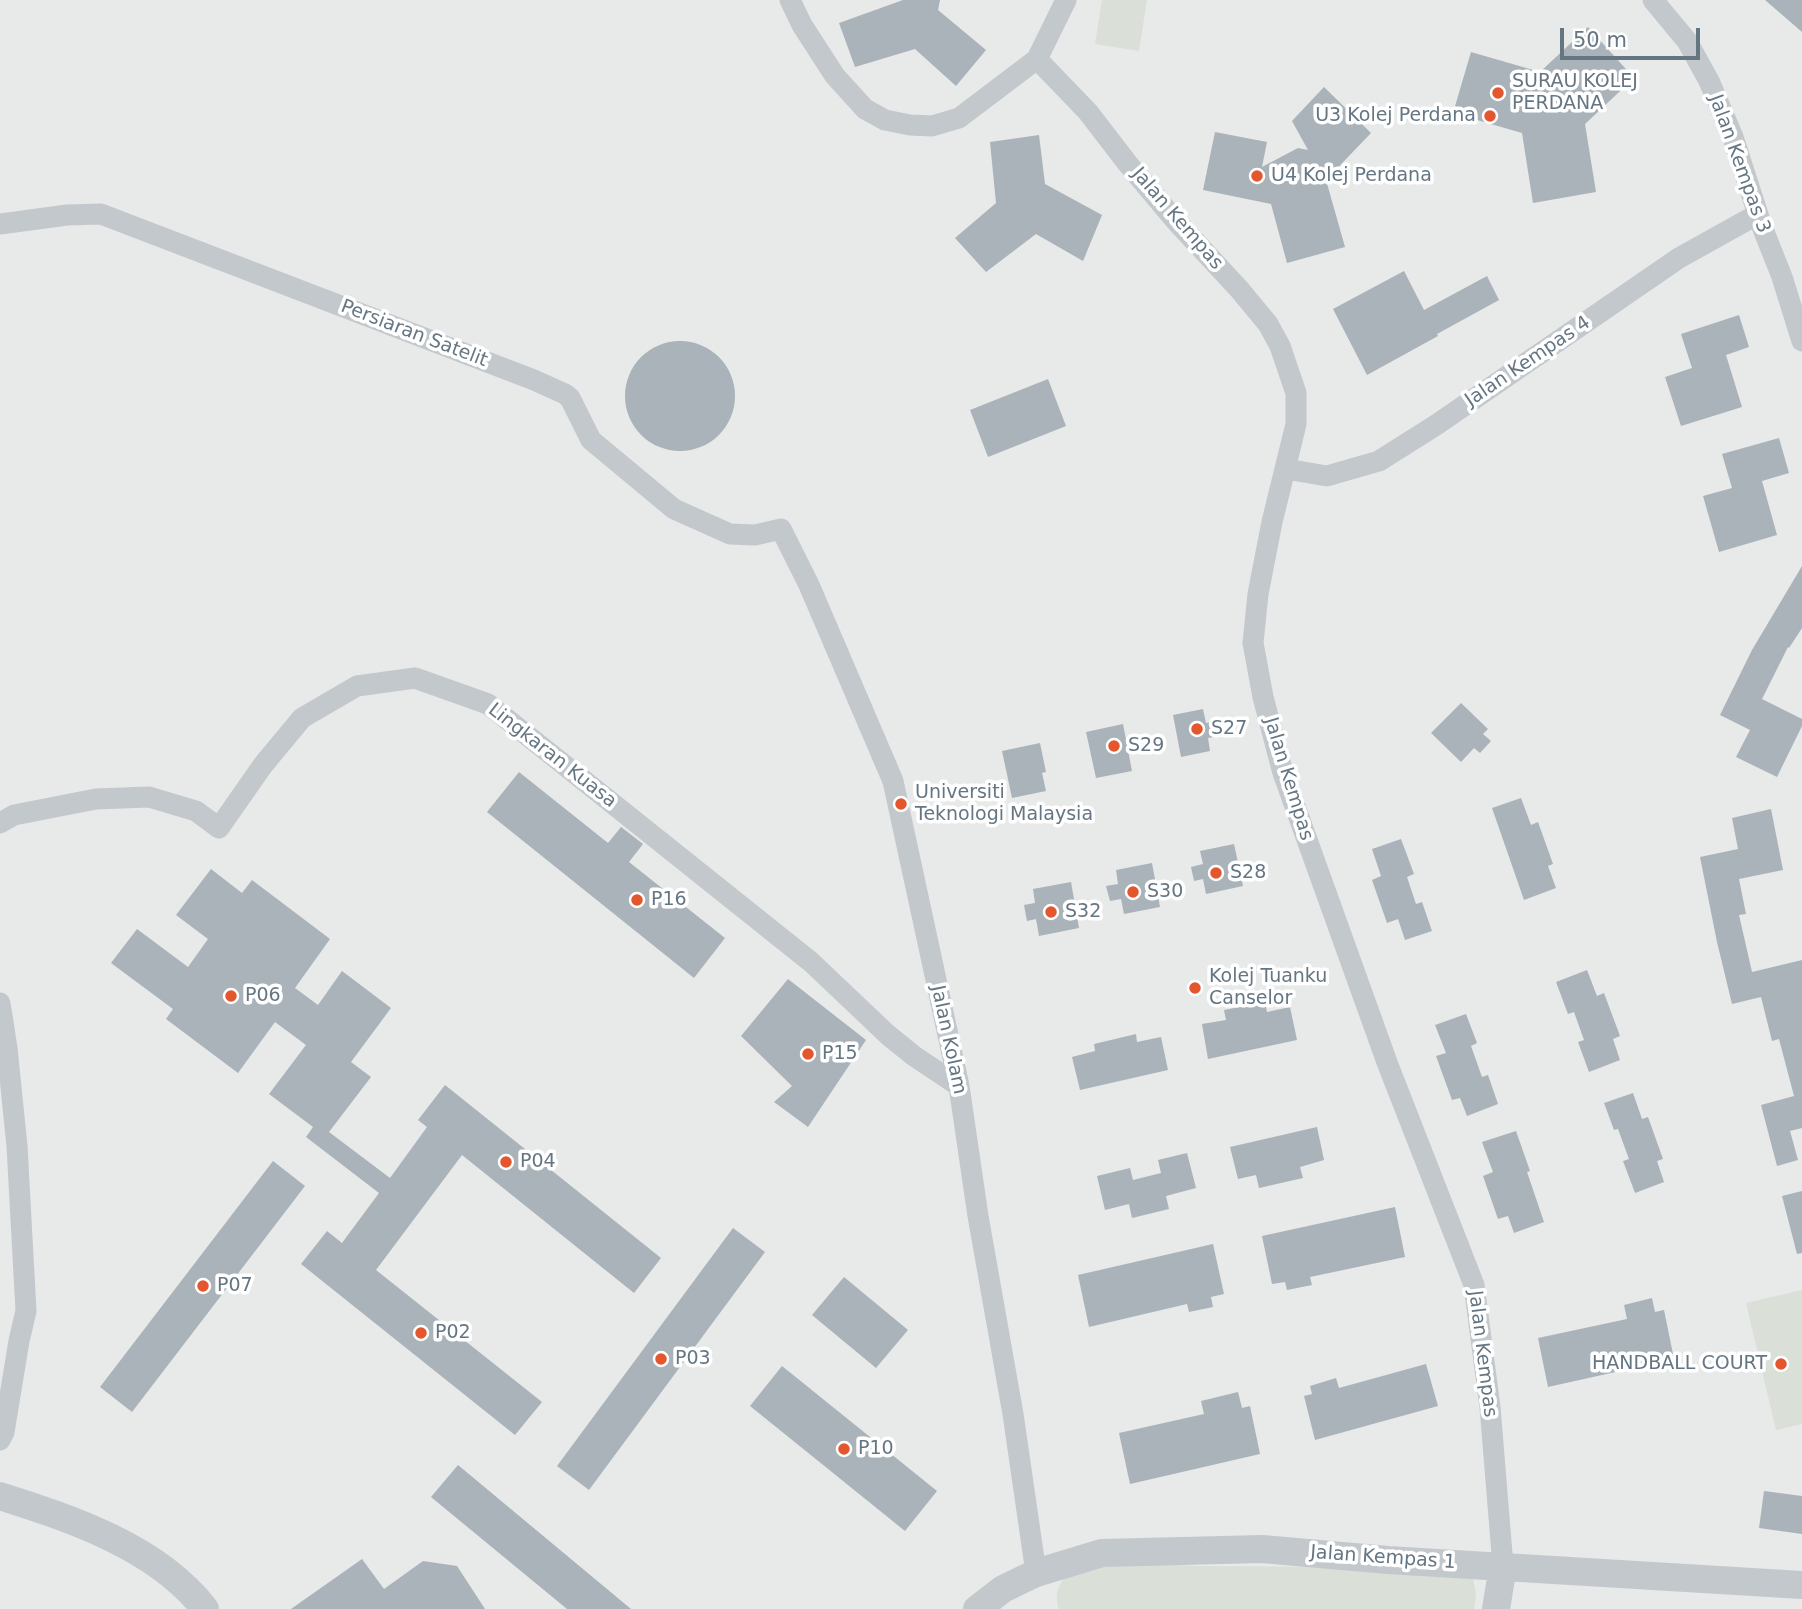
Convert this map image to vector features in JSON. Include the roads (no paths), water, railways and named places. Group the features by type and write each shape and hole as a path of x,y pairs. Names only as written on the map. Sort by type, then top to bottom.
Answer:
{"street":[{"path":"790,0 802,25 835,76 865,109 885,120 910,125 932,125 960,118 1037,59 1066,0"},
{"name":"Jalan Kempas 3","path":"1653,0 1687,41 1709,81 1732,137 1802,341"},
{"name":"Jalan Kempas","path":"1037,59 1088,112 1175,220 1268,324 1280,346 1296,393 1296,424 1272,522 1258,594 1253,643 1263,696 1283,773 1388,1065 1474,1285 1490,1407 1503,1566"},
{"name":"Persiaran Satelit","path":"0,224 67,215 101,214 534,380 570,398 592,440 674,509 730,534 755,535 781,528"},
{"name":"Jalan Kempas 4","path":"1286,470 1327,476 1378,461 1447,417 1679,258 1758,214"},
{"name":"Jalan Kolam","path":"781,528 809,585 893,781 959,1086 978,1216 1013,1414 1036,1573"},
{"name":"Lingkaran Kuasa","path":"0,823 13,815 96,799 149,797 196,811 219,828 263,765 302,718 356,686 415,678 488,704 811,962 888,1035 959,1086"},
{"path":"0,1003 7,1048 6,1082 17,1146 26,1311 4,1432 0,1440"},
{"path":"0,1496 66,1520 142,1553 168,1571 205,1609"},
{"name":"Jalan Kempas 1","path":"977,1609 1003,1589 1036,1573 1102,1553 1262,1549 1388,1560 1802,1585"},
{"path":"1496,1609 1503,1566"}],"place":[{"name":"SURAU KOLEJ PERDANA","path":"1498,93"},
{"name":"U3 Kolej Perdana","path":"1490,116"},
{"name":"U4 Kolej Perdana","path":"1257,176"},
{"name":"S27","path":"1197,729"},
{"name":"S29","path":"1114,746"},
{"name":"Universiti Teknologi Malaysia","path":"901,804"},
{"name":"S28","path":"1216,873"},
{"name":"S30","path":"1133,892"},
{"name":"P16","path":"637,900"},
{"name":"S32","path":"1051,912"},
{"name":"Kolej Tuanku Canselor","path":"1195,988"},
{"name":"P06","path":"231,996"},
{"name":"P15","path":"808,1054"},
{"name":"P04","path":"506,1162"},
{"name":"P07","path":"203,1286"},
{"name":"P02","path":"421,1333"},
{"name":"P03","path":"661,1359"},
{"name":"HANDBALL COURT","path":"1781,1364"},
{"name":"P10","path":"844,1449"}]}
